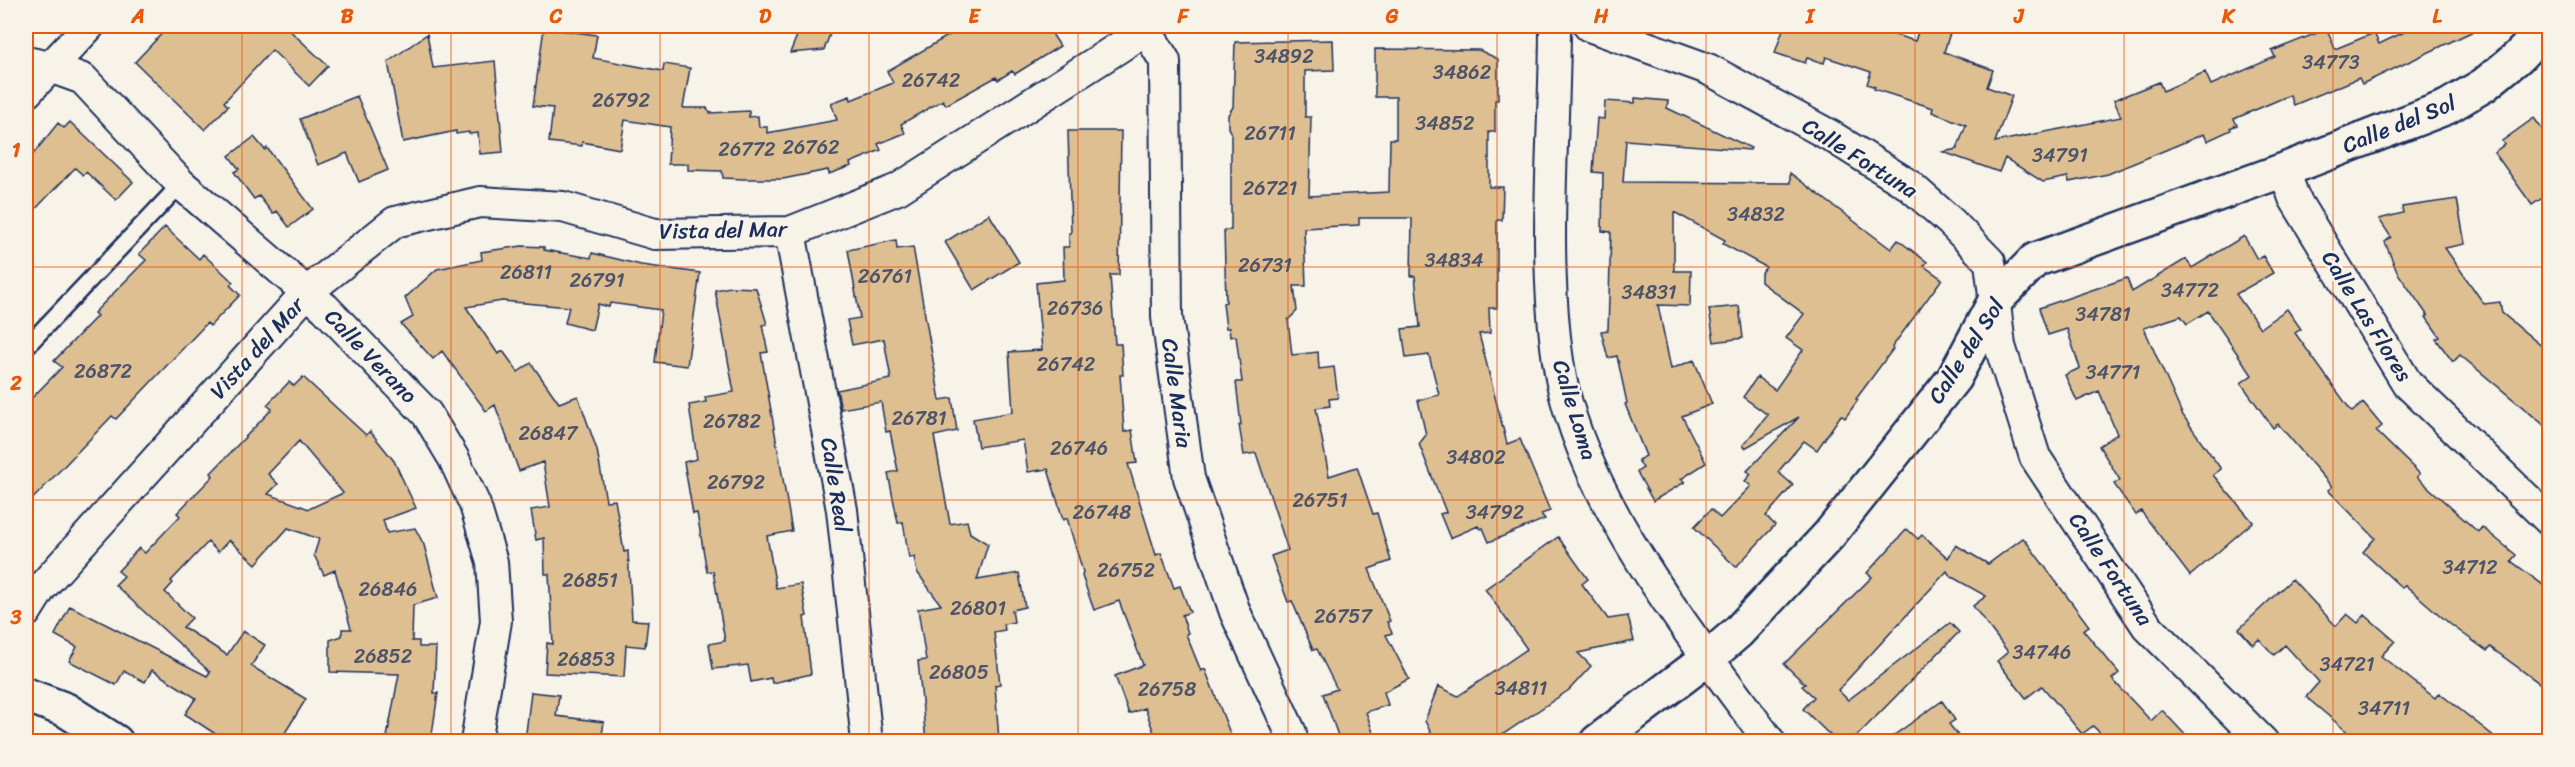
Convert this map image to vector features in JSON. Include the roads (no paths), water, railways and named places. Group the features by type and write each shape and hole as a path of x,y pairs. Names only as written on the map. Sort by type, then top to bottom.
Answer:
{"street":[{"path":"26,93 38,64 89,26"},
{"name":"Calle Loma","path":"1556,26 1550,234 1555,331 1564,390 1582,447 1618,522 1686,629 1770,741"},
{"name":"Calle Fortuna","path":"1589,26 1708,69 1831,136 1909,185 1951,222 1990,262 2000,346 2035,458 2147,626 2263,741"},
{"name":"Calle del Sol","path":"1598,741 1708,658 1738,632 1830,535 1954,378 1995,301 2035,260 2284,170 2447,107 2484,85 2518,57 2548,26"},
{"name":"Vista del Mar","path":"26,612 40,588 307,292 395,222 480,202 563,207 655,234 790,232 898,189 1149,27"},
{"name":"Calle Maria","path":"1149,27 1165,62 1167,316 1189,478 1235,612 1291,733 1292,741"},
{"name":"Calle Verano","path":"38,64 83,79 181,184 307,292 427,414 454,459 475,505 492,562 496,621 476,741"},
{"name":"Calle Las Flores","path":"2284,170 2294,198 2407,383 2550,521"},
{"name":"Calle Real","path":"790,232 842,510 867,741"},
{"path":"26,695 66,710 116,741"}],"lane":[{"path":"26,347 181,184"}]}
